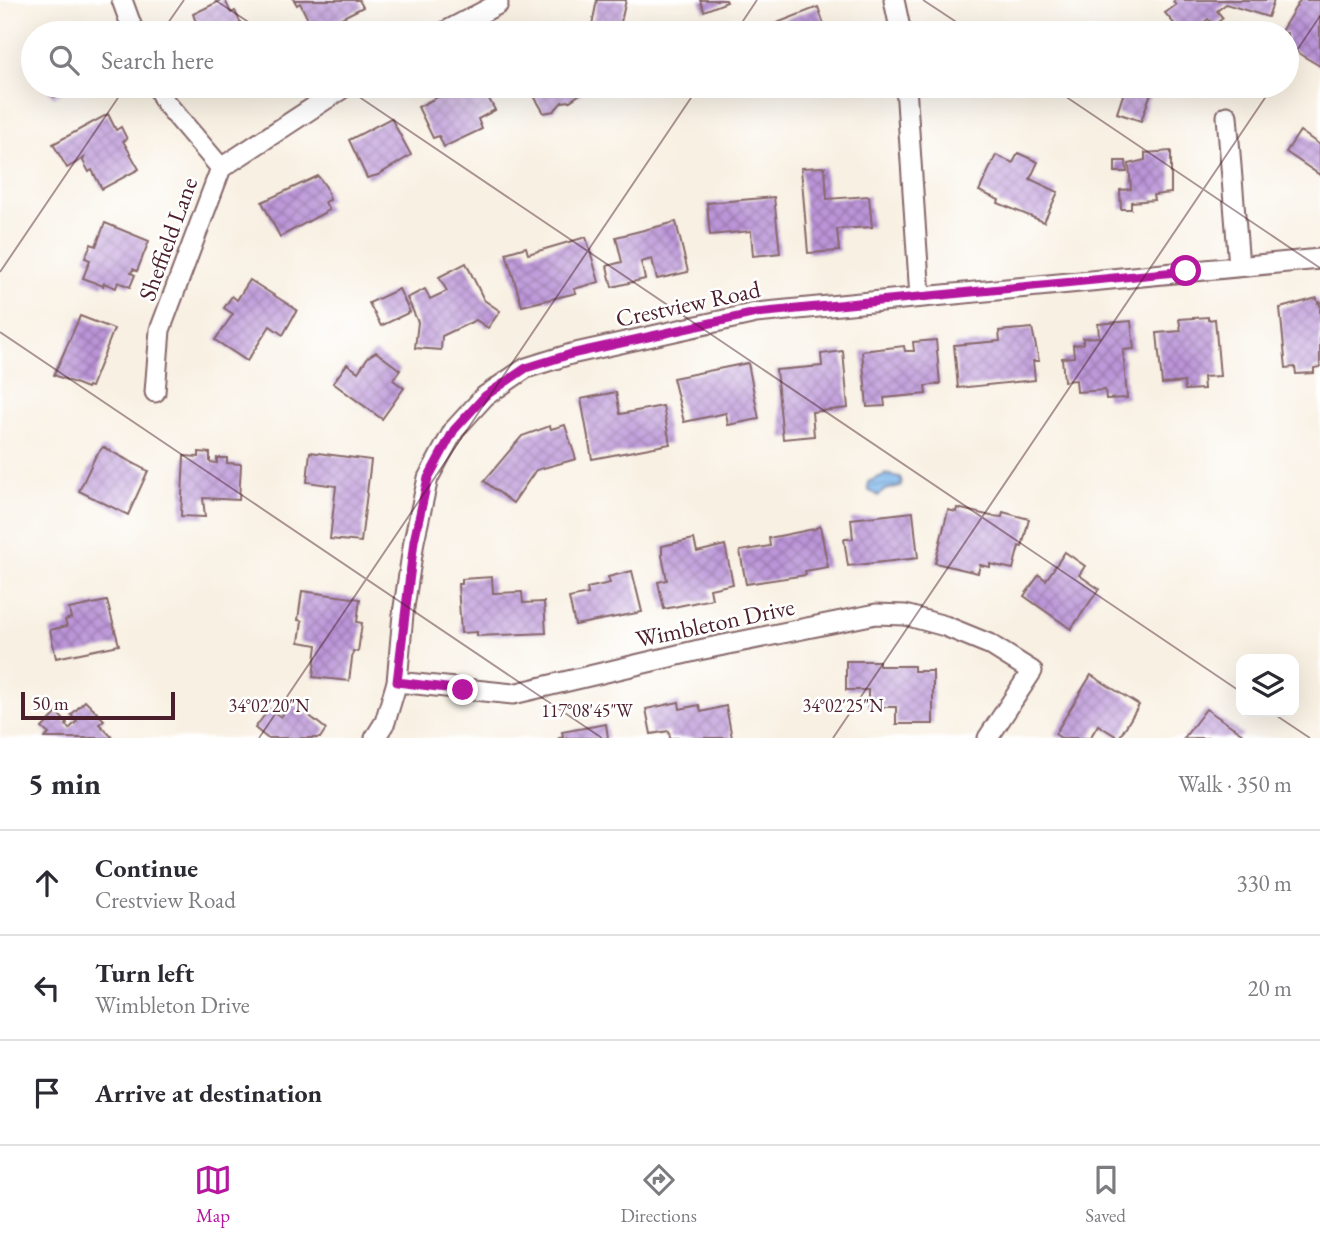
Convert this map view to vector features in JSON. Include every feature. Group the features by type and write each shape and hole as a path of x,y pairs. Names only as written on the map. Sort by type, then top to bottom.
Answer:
{"street":[{"path":"122,0 130,21"},
{"path":"894,0 898,21"},
{"path":"464,21 497,2"},
{"path":"163,98 221,168"},
{"name":"Sheffield Lane","path":"155,392 160,330 221,168 328,98"},
{"path":"907,98 920,297"},
{"path":"1227,116 1239,266"},
{"name":"Crestview Road","path":"375,738 385,722 397,682 414,541 428,478 454,430 485,396 526,368 571,354 756,313 1320,259"},
{"name":"Wimbleton Drive","path":"397,682 513,694 699,650 876,614 905,615 945,626 989,644 1032,671 988,738"}],"water":[{"path":"886,474 900,477 900,487 885,490 878,496 868,490 868,482"}],"building":[{"path":"225,0 231,13 235,11 240,21 196,21 193,14"},
{"path":"294,0 359,0 363,7 336,21 309,21 300,3 297,5"},
{"path":"597,0 626,0 621,21 593,21"},
{"path":"700,0 726,0 727,2 704,11"},
{"path":"1274,0 1268,17 1226,4 1217,11 1223,18 1219,21 1172,21 1165,13 1176,5 1173,2"},
{"path":"1300,0 1320,0 1320,66 1299,54 1299,21 1287,21"},
{"path":"818,7 823,21 782,21"},
{"path":"436,98 488,98 495,110 478,119 482,129 444,147 439,136 433,138 418,107"},
{"path":"535,98 574,98 562,102 554,111 544,113"},
{"path":"1122,98 1149,98 1141,121 1117,113"},
{"path":"108,114 116,130 121,127 127,139 123,141 139,169 102,189 92,170 89,172 84,158 67,168 53,144"},
{"path":"391,118 411,155 378,175 367,178 349,140"},
{"path":"1300,131 1320,145 1320,175 1286,152"},
{"path":"1171,151 1171,193 1153,195 1154,200 1131,202 1131,209 1121,209 1120,190 1131,189 1129,164 1145,160 1145,153"},
{"path":"1018,153 1038,162 1030,179 1058,192 1044,222 998,203 999,200 979,191 996,155 1013,163"},
{"path":"1115,161 1126,161 1127,172 1115,172"},
{"path":"825,167 827,199 869,196 872,227 837,229 839,251 808,253 801,168"},
{"path":"318,176 326,187 330,200 325,202 329,210 280,237 262,202"},
{"path":"774,197 780,253 753,256 751,231 710,235 707,203"},
{"path":"676,222 688,272 657,279 652,259 641,262 645,279 612,287 607,266 622,262 616,237"},
{"path":"105,223 149,241 137,271 133,269 131,273 135,275 130,287 118,282 116,288 104,283 103,286 83,278 90,260 85,258 91,244 96,246"},
{"path":"586,237 599,282 574,289 576,293 522,306 506,253 526,247 528,254"},
{"path":"466,263 484,300 500,311 488,328 476,320 442,336 441,350 415,348 418,322 407,298 425,289 430,299 447,291 439,277"},
{"path":"250,280 297,310 283,335 270,326 247,361 215,340 233,314 224,308 232,296 237,300"},
{"path":"399,289 410,312 381,326 369,303"},
{"path":"1317,298 1318,303 1320,302 1320,367 1314,368 1314,373 1296,374 1295,367 1286,368 1280,308"},
{"path":"80,316 114,329 91,387 87,388 54,375"},
{"path":"1208,317 1208,320 1215,319 1220,376 1203,377 1204,389 1185,390 1184,382 1162,384 1157,333 1181,331 1179,319"},
{"path":"1131,321 1134,349 1123,350 1127,398 1106,399 1105,390 1077,392 1076,380 1064,381 1062,358 1074,357 1073,345 1083,344 1083,338 1099,337 1098,324"},
{"path":"1032,328 1039,361 1033,361 1035,380 958,388 954,345 1000,341 999,331"},
{"path":"936,340 940,384 925,386 926,394 884,398 885,406 867,407 862,351 904,346 905,351 914,351 913,342"},
{"path":"843,351 848,408 812,412 814,436 783,439 776,370 822,366 821,354"},
{"path":"376,352 400,370 393,380 404,388 382,419 333,383 347,364 358,372 368,357"},
{"path":"748,363 759,419 728,425 726,413 684,422 673,378"},
{"path":"616,392 620,414 663,406 670,444 592,459 581,399"},
{"path":"565,425 576,459 536,470 513,503 484,481 522,436 550,426 551,429"},
{"path":"103,447 148,471 128,515 79,491 95,457"},
{"path":"199,452 210,453 210,462 217,463 217,458 227,458 227,463 241,464 239,500 203,498 205,517 181,516 184,456 199,457"},
{"path":"310,452 371,460 361,542 330,539 336,486 307,482"},
{"path":"957,508 1002,517 1003,512 1029,519 1013,569 990,564 990,567 980,565 978,573 935,563 948,510 956,512"},
{"path":"913,512 918,558 848,566 844,539 853,539 851,519"},
{"path":"820,526 828,567 805,571 806,575 746,584 740,551 770,546 769,538"},
{"path":"694,539 697,552 725,545 733,584 710,589 712,599 664,609 658,582 667,580 662,546"},
{"path":"1065,552 1085,566 1079,575 1099,589 1071,629 1024,596 1039,575 1046,580"},
{"path":"632,571 642,612 575,625 569,598 588,594 587,588 610,583 608,577"},
{"path":"492,577 493,593 522,592 523,603 544,602 546,633 477,636 477,632 461,633 458,584 462,584 462,579"},
{"path":"302,591 360,599 357,622 362,623 358,652 353,651 349,681 313,677 317,645 299,642 302,621 298,620"},
{"path":"107,601 119,645 56,658 50,630 67,626 65,620 71,618 69,609"},
{"path":"846,661 879,661 879,666 914,666 914,671 933,671 933,724 896,724 896,707 868,707 868,690 846,690"},
{"path":"1091,675 1139,705 1119,738 1098,725 1090,738 1061,738 1055,734"},
{"path":"85,701 104,720 99,724 113,738 45,738 49,734 42,728 57,713 69,729 77,721 71,715"},
{"path":"292,702 326,729 320,738 267,738 255,728 269,709 281,717"},
{"path":"679,702 680,709 699,705 701,712 726,706 732,738 670,738 669,731 651,734 646,709"},
{"path":"1206,709 1243,734 1240,738 1184,738"},
{"path":"606,724 608,738 558,738 563,736 562,732"}],"route":[{"path":"463,690 397,682 403,614 414,541 428,478 454,430 485,396 526,368 571,354 756,313 1186,271"}]}
